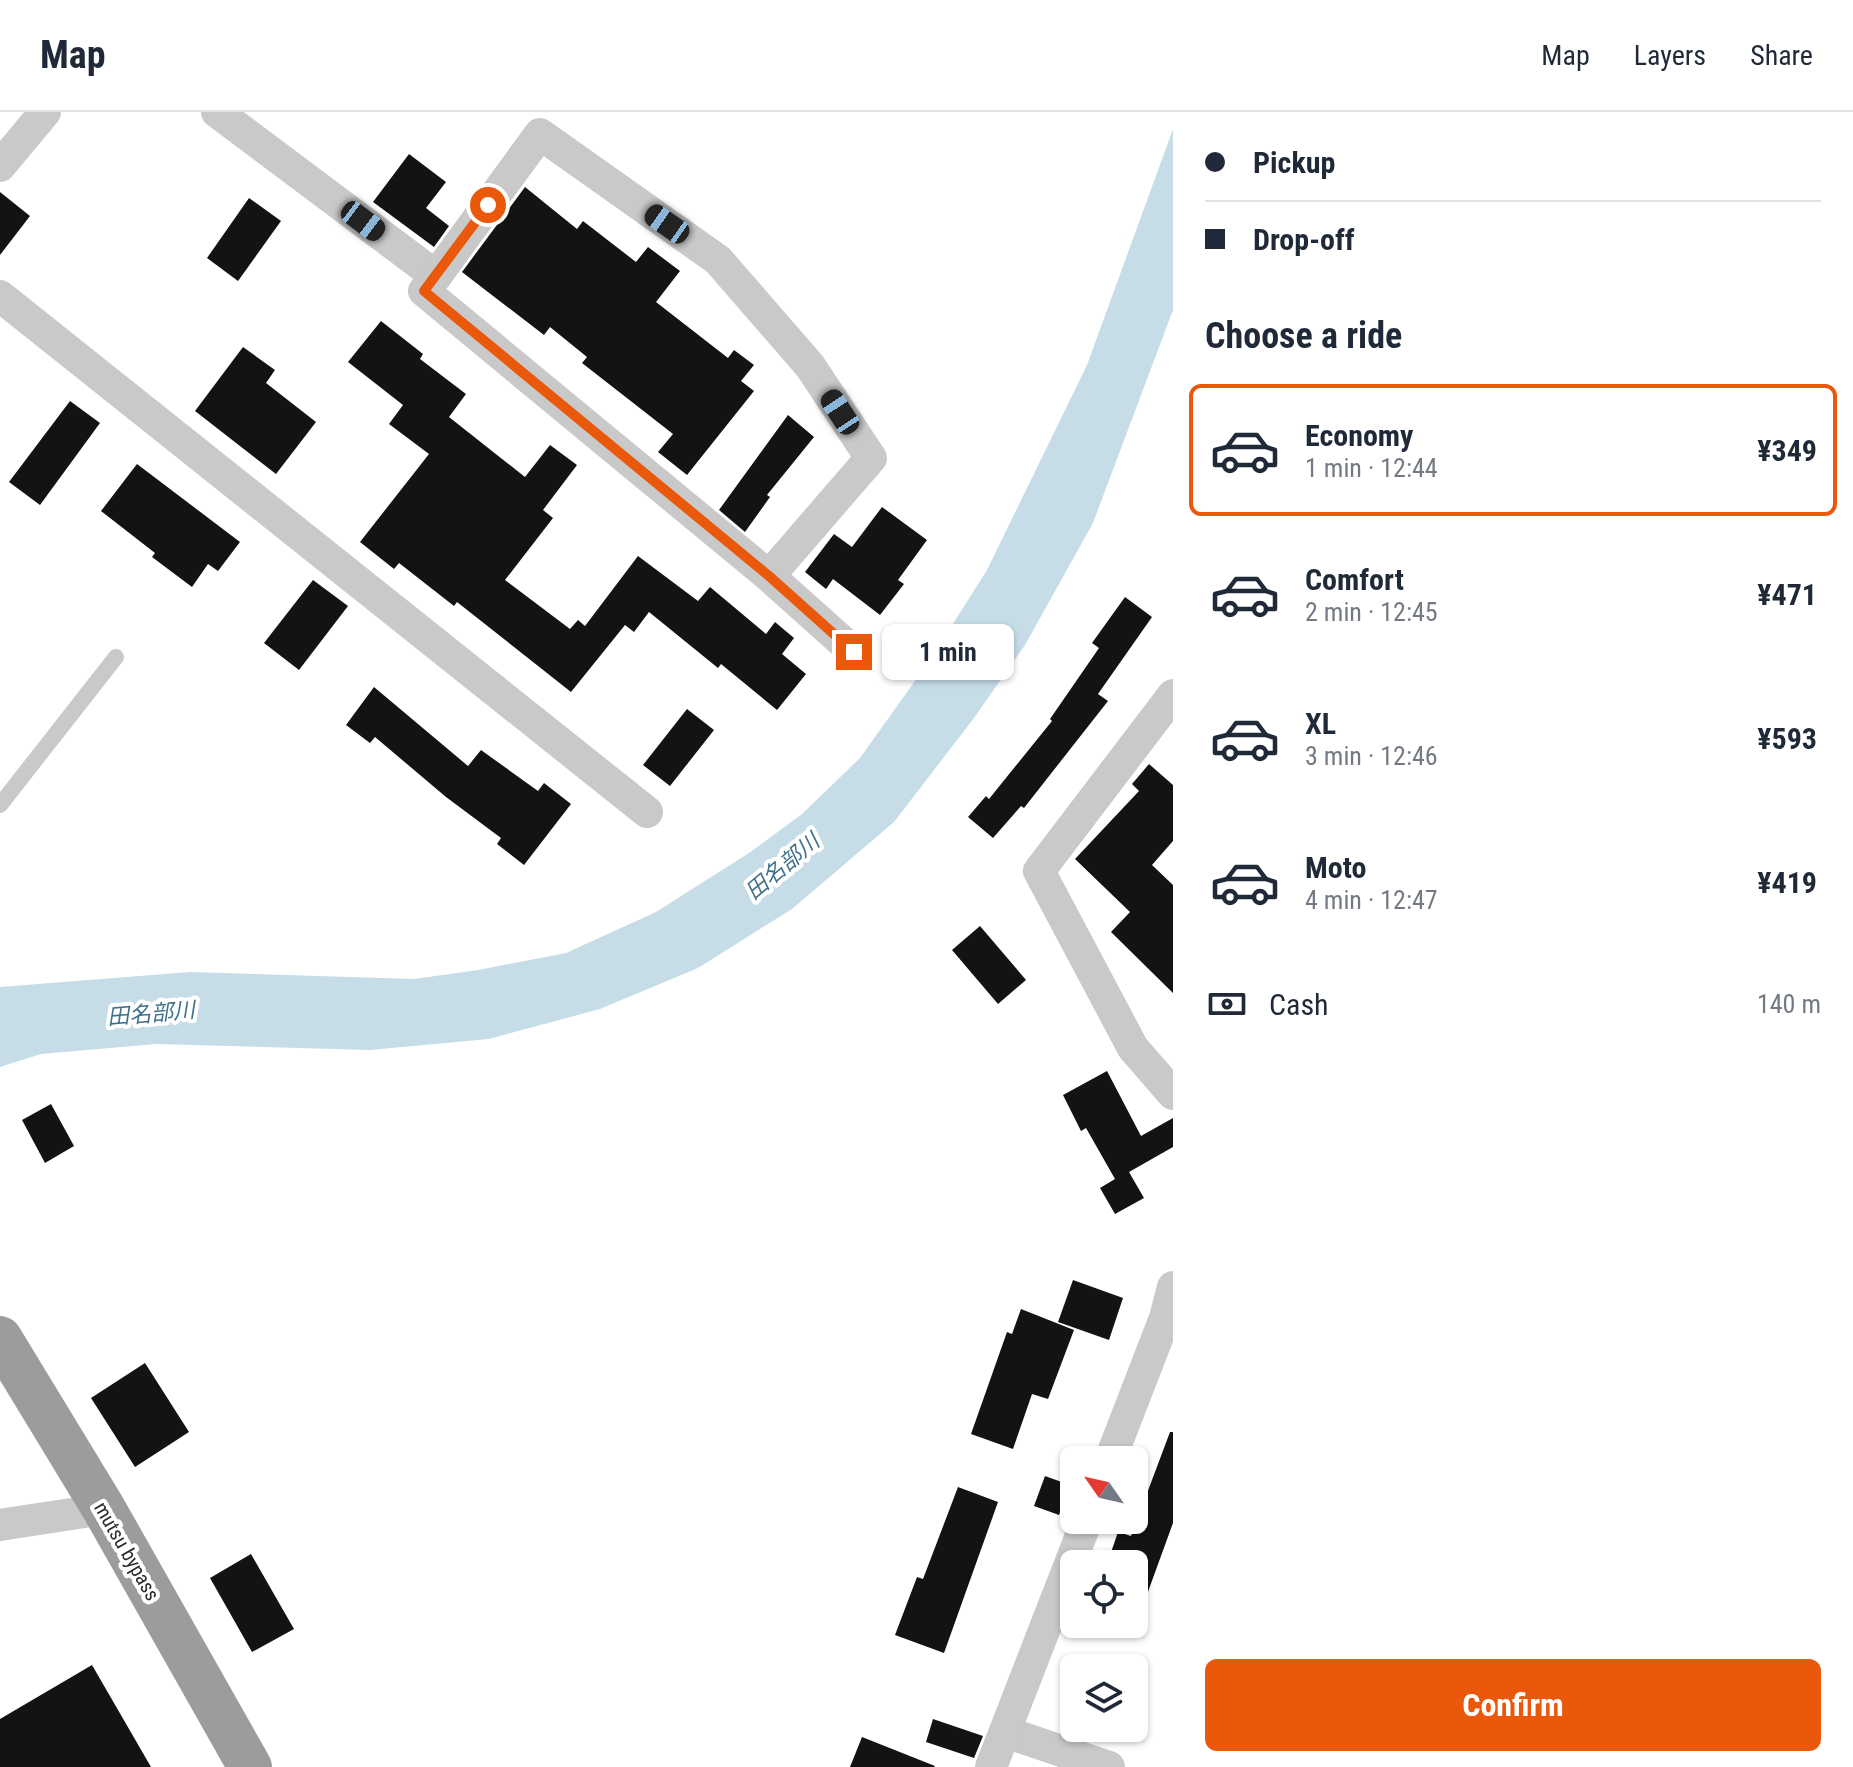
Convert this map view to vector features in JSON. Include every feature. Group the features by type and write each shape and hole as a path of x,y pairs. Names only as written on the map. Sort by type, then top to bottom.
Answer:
{"highway":[{"name":"mutsu bypass","path":"0,1338 104,1509 250,1767"}],"street":[{"path":"0,166 10,133 45,112"},
{"path":"217,112 436,276"},
{"path":"769,576 871,458 810,366 718,260 540,134 424,291 769,576 854,652"},
{"path":"0,296 647,812"},
{"path":"1173,695 1039,871 1133,1048 1173,1094"},
{"path":"1115,1446 1165,1318 1173,1287"},
{"path":"0,1525 104,1509"},
{"path":"991,1767 1082,1534"},
{"path":"1005,1732 1109,1767"}],"lane":[{"path":"0,805 116,657"}],"water":[{"name":"田名部川","path":"1173,129 1173,310 1093,523 1025,645 974,718 894,822 792,909 698,968 600,1009 489,1039 370,1050 156,1044 41,1054 0,1067 0,987 190,972 414,979 566,953 656,912 749,853 802,814 860,758 932,657 987,570 1087,365"}],"building":[{"path":"409,154 446,182 426,208 449,226 434,247 373,202"},
{"path":"525,187 577,229 583,221 636,262 648,247 680,271 656,302 728,358 734,350 754,365 741,381 754,391 687,475 658,452 673,434 582,363 587,357 550,327 544,335 462,272"},
{"path":"0,192 30,216 0,255"},
{"path":"249,198 281,221 238,281 207,258"},
{"path":"381,321 423,354 420,359 466,394 449,417 525,477 550,445 577,465 543,510 553,518 505,580 570,629 578,620 585,626 638,556 698,601 710,587 766,634 775,622 794,638 782,654 806,674 777,710 721,664 718,668 649,612 634,632 625,625 571,692 457,602 454,606 399,563 394,569 360,542 429,454 389,424 403,405 348,362"},
{"path":"243,347 275,370 266,383 316,422 276,474 195,411"},
{"path":"70,401 100,423 40,505 9,482"},
{"path":"788,415 814,437 767,495 770,497 745,532 719,510"},
{"path":"137,464 240,542 218,571 208,564 192,587 152,557 155,553 101,511"},
{"path":"882,507 927,540 898,580 904,584 880,615 833,579 826,589 805,572 834,534 852,547"},
{"path":"313,580 348,606 299,670 264,643"},
{"path":"1125,597 1152,617 1098,694 1108,701 1024,808 1021,806 993,838 968,817 986,796 989,799 1052,721 1050,719 1099,648 1092,643"},
{"path":"374,687 468,766 481,750 538,791 544,783 571,804 524,865 497,844 501,838 446,797 375,737 370,743 346,725"},
{"path":"687,709 714,730 670,786 643,765"},
{"path":"1149,764 1173,785 1173,841 1152,865 1173,885 1173,993 1111,932 1130,912 1075,859 1139,791 1132,784"},
{"path":"980,926 1026,980 998,1004 952,950"},
{"path":"1107,1071 1141,1136 1173,1118 1173,1147 1129,1172 1144,1198 1115,1214 1100,1188 1115,1179 1086,1128 1081,1131 1063,1095"},
{"path":"51,1104 74,1146 45,1163 22,1120"},
{"path":"1073,1280 1123,1298 1109,1340 1058,1322"},
{"path":"1021,1309 1074,1330 1048,1399 1032,1394 1013,1449 971,1434 1007,1332 1012,1334"},
{"path":"145,1363 189,1432 135,1467 91,1398"},
{"path":"1170,1432 1173,1432 1173,1523 1148,1592 1148,1550 1112,1550 1117,1534 1148,1534 1148,1491"},
{"path":"1045,1476 1060,1481 1059,1515 1034,1506"},
{"path":"958,1487 998,1502 944,1653 895,1635 917,1577 923,1579"},
{"path":"251,1554 294,1629 252,1652 210,1578"},
{"path":"92,1665 151,1767 0,1767 0,1719"},
{"path":"933,1719 983,1736 974,1758 926,1742"},
{"path":"862,1737 935,1766 850,1767"}],"route":[{"path":"488,205 424,291 769,576 854,652"}]}
